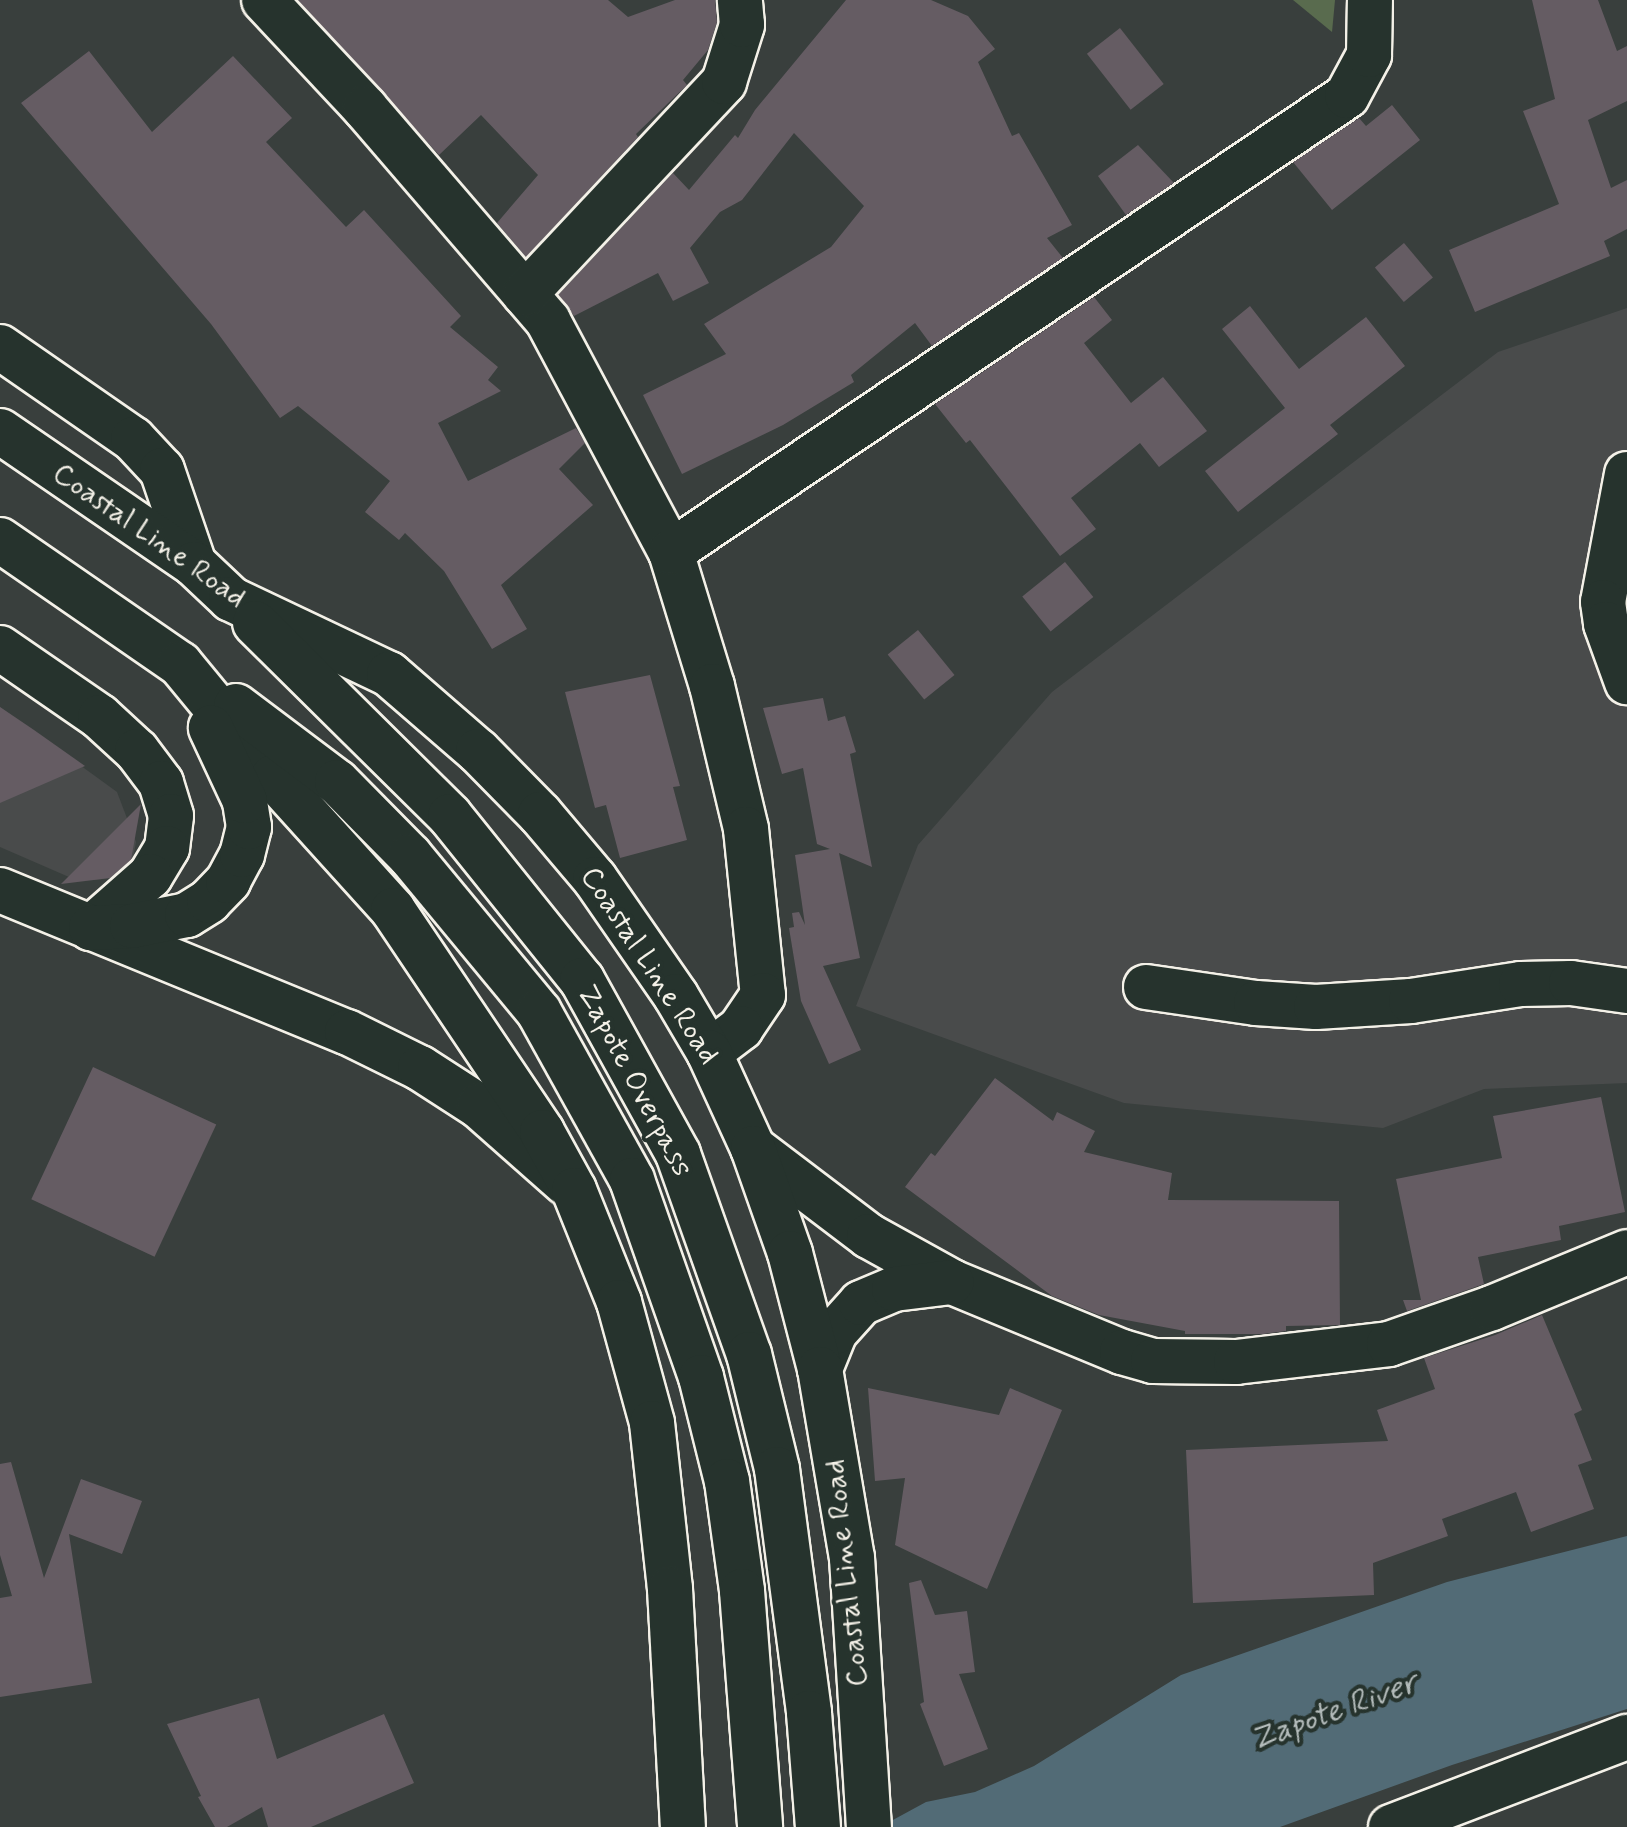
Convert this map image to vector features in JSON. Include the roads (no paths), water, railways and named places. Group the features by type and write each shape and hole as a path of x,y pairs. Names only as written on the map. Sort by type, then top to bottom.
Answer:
{"main road":[{"path":"264,0 365,108 548,321 671,552 712,686 746,829 763,995 741,1028 709,1052"},
{"path":"525,294 724,82 742,25 740,0"},
{"path":"671,552 1347,96 1369,55 1370,0"},
{"path":"0,347 133,439 162,470 194,564"},
{"name":"Coastal Line Road","path":"0,431 194,564 231,599 389,674 478,751 540,814 595,879 653,961 709,1052 753,1148 790,1253 820,1369 852,1558 869,1814"},
{"path":"1627,474 1603,602 1606,624 1627,682"},
{"path":"0,540 180,664 273,777 393,910 542,1132 574,1190 598,1243 619,1302 652,1423 672,1604 683,1827"},
{"name":"Zapote Overpass","path":"231,599 450,816 582,980 678,1154 749,1354 777,1469 809,1713 818,1827"},
{"path":"0,648 100,717 137,751 161,783 171,816 167,848 150,876 91,928"},
{"path":"91,928 142,925 187,915 209,901 228,881 242,855 249,827 245,801 180,664"},
{"name":"Zapote Overpass","path":"180,664 337,782 410,856 539,1012 632,1180 701,1377 727,1481 742,1591 760,1827"},
{"path":"0,890 347,1032 420,1068 479,1106 574,1190"},
{"path":"1146,987 1256,1003 1316,1007 1411,1001 1521,984 1571,983 1627,991"},
{"path":"753,1148 869,1236 952,1282 1122,1352 1153,1361 1193,1364 1236,1362 1389,1344 1492,1308 1627,1252"},
{"path":"820,1369 835,1332 861,1303 894,1289 952,1282"},
{"path":"1391,1827 1627,1737"}],"water":[{"name":"Zapote River","path":"1627,1536 1627,1709 1452,1765 1280,1827 880,1827 926,1802 975,1792 1034,1766 1181,1675 1447,1582"}]}
